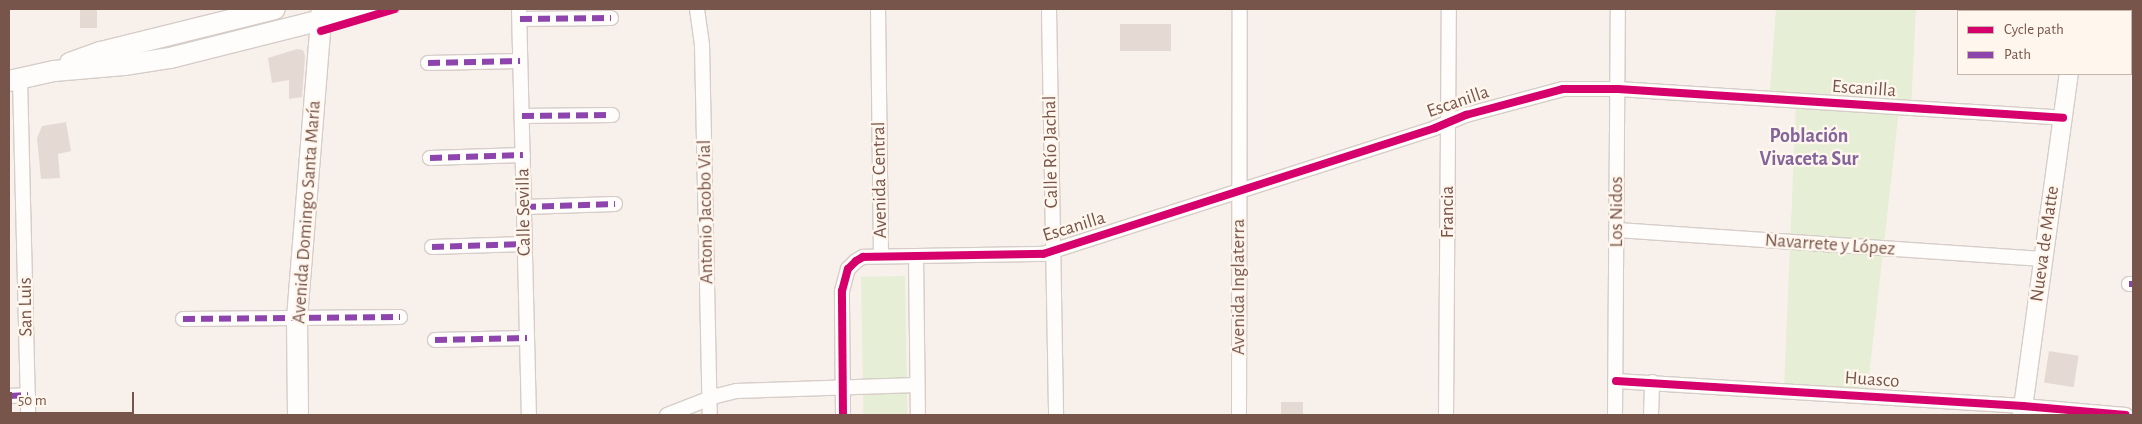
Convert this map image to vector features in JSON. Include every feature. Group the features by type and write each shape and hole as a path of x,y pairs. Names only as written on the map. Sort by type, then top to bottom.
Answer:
{"main road":[{"path":"54,71 101,52 275,9"},
{"path":"14,80 54,71 124,65 170,58 322,14 364,9"},
{"name":"Avenida Domingo Santa María","path":"298,415 297,318 322,14"}],"street":[{"name":"Antonio Jacobo Vial","path":"697,9 702,44 710,415"},
{"name":"Avenida Central","path":"843,415 843,283 848,269 856,261 868,256 880,256 878,9"},
{"name":"Calle Río Jachal","path":"1049,9 1056,415"},
{"name":"Avenida Inglaterra","path":"1239,415 1240,9"},
{"name":"Francia","path":"1446,415 1449,9"},
{"name":"Los Nidos","path":"1616,415 1618,9"},
{"path":"519,14 611,18"},
{"name":"Calle Sevilla","path":"519,14 529,415"},
{"path":"428,63 520,61"},
{"name":"Nueva de Matte","path":"2023,410 2069,75"},
{"name":"San Luis","path":"14,80 28,415"},
{"name":"Escanilla","path":"880,256 1033,255 1054,252 1448,122 1546,91 1569,88 1618,89 2063,118"},
{"path":"522,116 612,115"},
{"path":"430,158 523,155"},
{"path":"524,207 615,204"},
{"name":"Navarrete y López","path":"1617,230 2043,259"},
{"path":"432,247 525,244"},
{"path":"916,257 918,415"},
{"path":"183,319 400,317"},
{"path":"435,340 527,338"},
{"name":"Huasco","path":"1616,381 1652,382 2023,410 2126,415"},
{"path":"1651,415 1652,382"},
{"path":"667,415 726,392 749,389 917,385"},
{"path":"9,396 28,395"}],"green space":[{"path":"1776,9 1916,9 1911,110 1899,110 1867,394 1784,390 1796,103 1769,103"},
{"path":"905,276 907,415 863,415 861,277"}],"building":[{"path":"80,9 97,9 97,28 80,28"},
{"path":"1120,24 1171,24 1171,51 1120,51"},
{"path":"297,49 303,50 305,56 302,97 289,99 289,80 272,83 268,58"},
{"path":"66,122 71,151 58,154 60,178 41,179 37,138 42,126"},
{"path":"2049,351 2079,356 2074,387 2044,383"},
{"path":"1281,402 1303,402 1303,415 1281,415"}],"marked path":[{"path":"520,19 611,18"},
{"path":"428,63 520,61"},
{"path":"522,116 612,115"},
{"path":"430,158 523,155"},
{"path":"524,207 615,204"},
{"path":"432,247 525,244"},
{"path":"183,319 400,317"},
{"path":"435,340 527,338"},
{"path":"9,396 28,395"}],"cycle path":[{"path":"321,31 395,9"},
{"path":"843,415 842,291 848,269 863,257 1043,254 1435,128 1466,115 1563,89 1618,89 2063,118"},
{"path":"1616,381 2023,406 2126,415"}],"district":[{"name":"Población Vivaceta Sur","path":"1809,148"}]}
